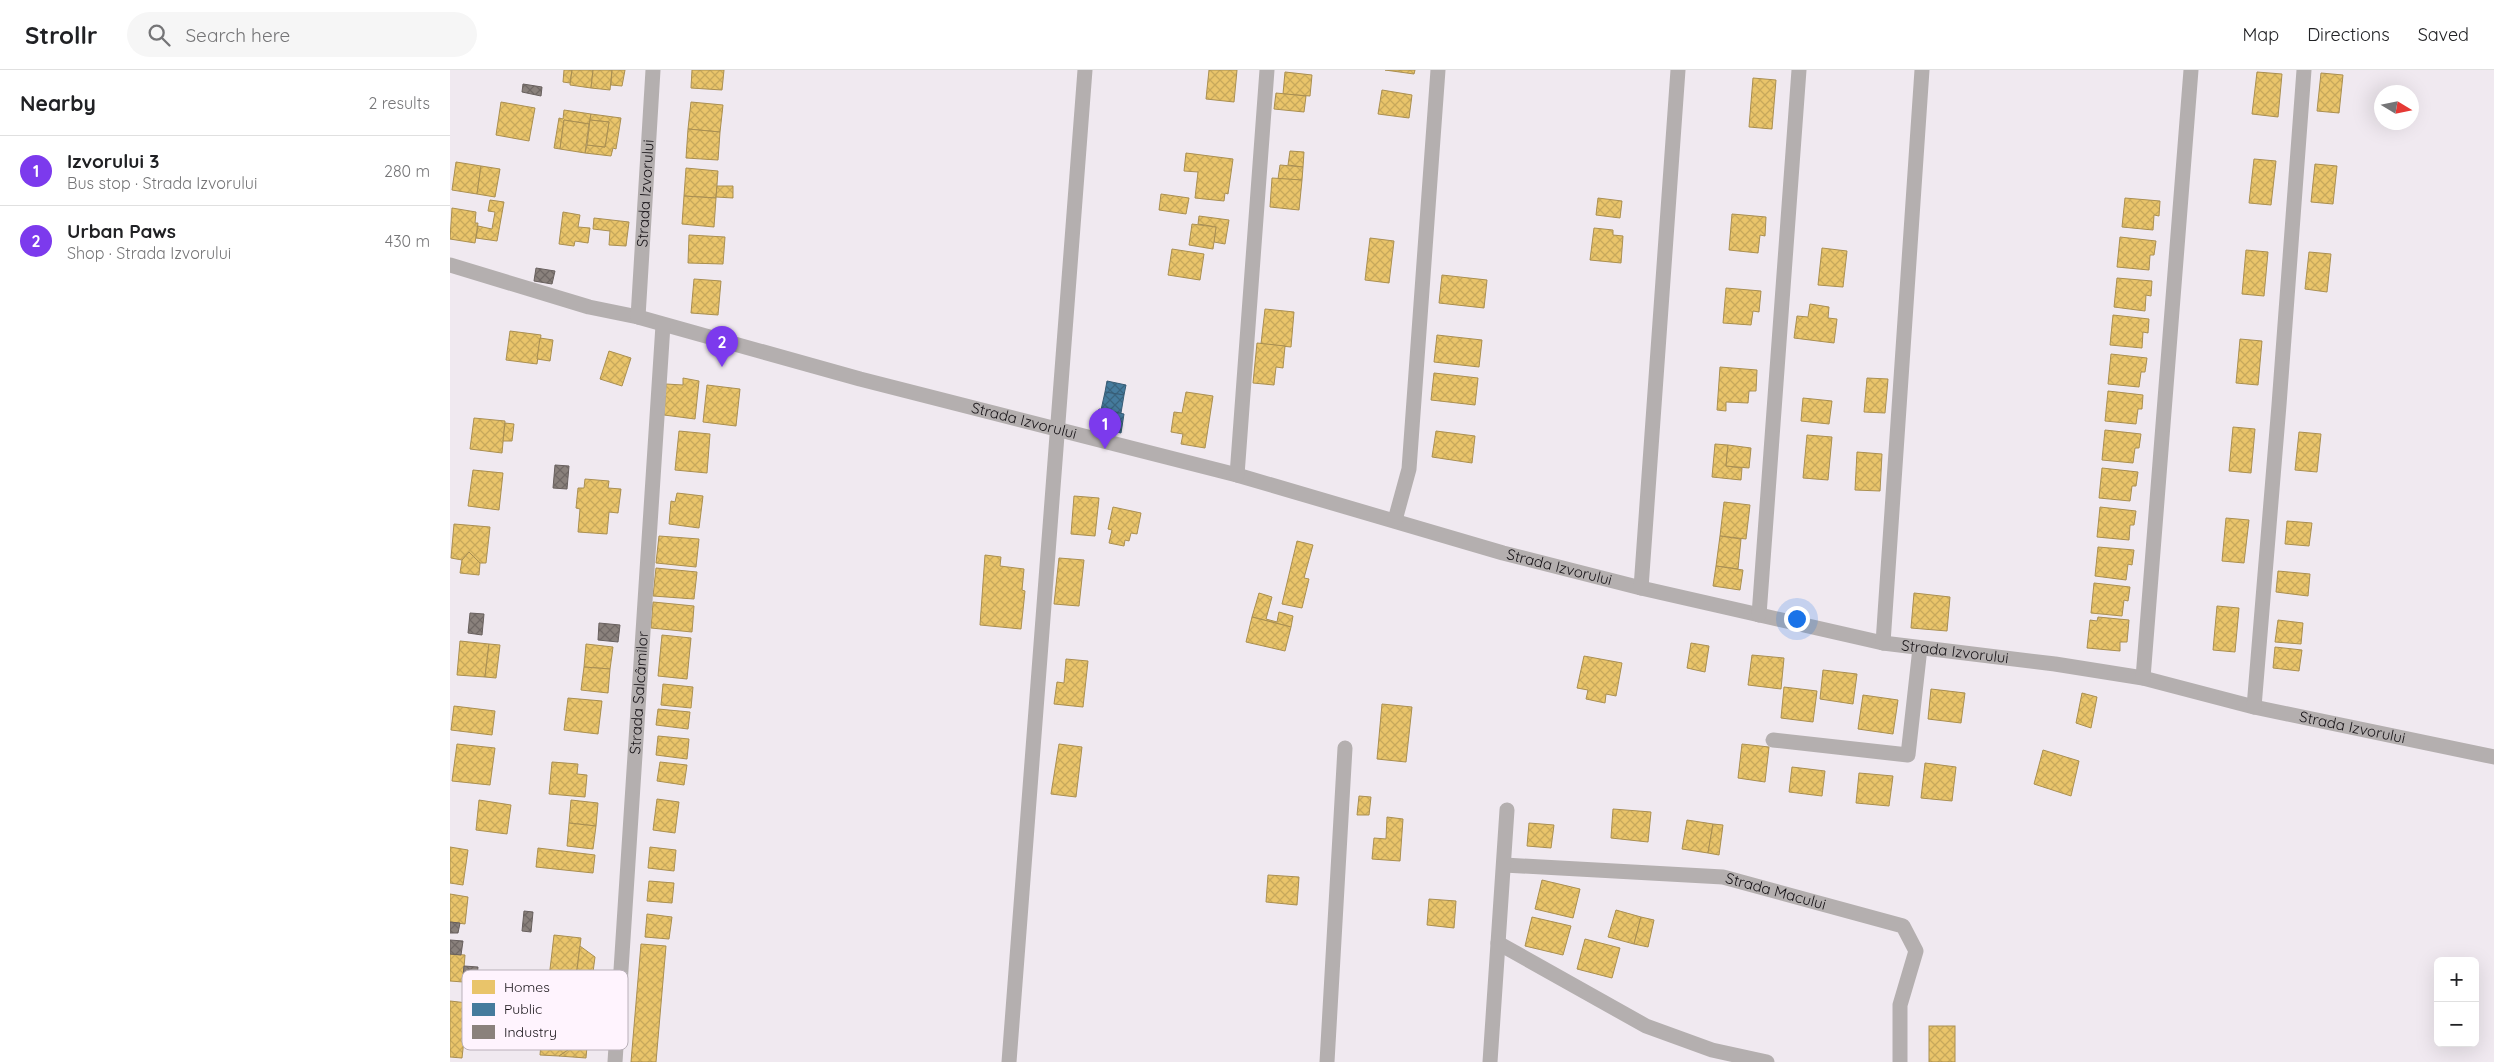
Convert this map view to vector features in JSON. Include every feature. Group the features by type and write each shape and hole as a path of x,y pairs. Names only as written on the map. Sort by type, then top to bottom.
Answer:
{"street":[{"name":"Strada Izvorului","path":"638,318 653,70"},
{"path":"1009,1062 1084,70"},
{"path":"1237,476 1267,70"},
{"path":"1395,520 1408,469 1438,70"},
{"path":"1641,588 1678,70"},
{"path":"1759,615 1799,70"},
{"path":"1883,643 1922,70"},
{"path":"2143,678 2191,70"},
{"path":"2254,707 2280,405 2304,70"},
{"name":"Strada Izvorului","path":"450,265 589,307 638,318 860,379 1237,476 1395,520 1503,553 1641,588 1883,643 2055,664 2143,678 2254,707 2494,757"},
{"name":"Strada Salcâmilor","path":"621,970 663,325"},
{"path":"1773,740 1908,755 1920,648"},
{"path":"1327,1062 1345,748"},
{"path":"1490,1062 1508,810"},
{"name":"Strada Macului","path":"1504,865 1724,877 1903,926 1916,951 1900,1005 1900,1062"},
{"path":"1498,944 1646,1026 1712,1050 1767,1062"}],"building: Homes":[{"path":"564,70 572,70 570,83 563,82"},
{"path":"572,70 593,70 591,88 570,85"},
{"path":"593,70 612,70 610,90 591,88"},
{"path":"612,70 625,70 622,86 611,85"},
{"path":"692,70 724,70 722,90 691,88"},
{"path":"1209,70 1237,70 1234,102 1206,99"},
{"path":"1385,70 1415,70 1414,74"},
{"path":"1285,72 1312,75 1310,96 1283,94"},
{"path":"2257,72 2282,74 2278,117 2252,114"},
{"path":"2321,73 2343,75 2339,113 2317,111"},
{"path":"1753,78 1776,80 1772,129 1749,127"},
{"path":"1382,90 1412,95 1409,118 1378,114"},
{"path":"1276,93 1306,96 1304,112 1274,109"},
{"path":"501,102 535,108 529,141 496,135"},
{"path":"691,102 723,105 720,132 688,129"},
{"path":"564,110 591,114 589,124 564,120 560,149 554,148 559,118 563,119"},
{"path":"591,114 621,118 616,149 613,148 611,156 585,153 587,145 605,147 609,122 590,120"},
{"path":"564,120 589,124 585,153 560,149"},
{"path":"590,120 609,122 605,147 587,145"},
{"path":"688,129 720,132 718,160 686,158"},
{"path":"1290,151 1304,152 1303,167 1288,165"},
{"path":"1186,153 1233,159 1228,194 1225,193 1224,201 1195,198 1198,172 1184,171"},
{"path":"2254,159 2276,161 2271,205 2249,203"},
{"path":"456,162 481,166 477,194 452,190"},
{"path":"2315,164 2337,166 2333,204 2311,202"},
{"path":"1280,165 1303,167 1302,180 1278,179"},
{"path":"481,166 500,169 495,197 477,194"},
{"path":"686,168 718,171 716,198 684,196"},
{"path":"1272,178 1302,180 1299,210 1270,207"},
{"path":"717,186 733,186 733,198 716,197"},
{"path":"1161,194 1189,198 1186,214 1159,210"},
{"path":"684,196 716,198 714,227 682,224"},
{"path":"1598,198 1622,201 1620,218 1596,215"},
{"path":"2125,198 2160,201 2159,216 2154,215 2153,230 2122,227"},
{"path":"490,200 504,202 497,241 476,238 478,226 492,229 495,212 488,211"},
{"path":"452,208 476,212 475,223 478,223 475,243 450,239"},
{"path":"563,212 580,215 578,227 590,228 588,243 575,241 574,246 559,244"},
{"path":"1732,214 1766,217 1765,236 1760,235 1758,253 1729,250"},
{"path":"1199,216 1229,220 1225,244 1214,242 1216,227 1198,224"},
{"path":"594,218 629,222 626,246 609,245 610,231 593,229"},
{"path":"1192,224 1216,227 1213,249 1189,245"},
{"path":"1594,228 1613,230 1613,235 1623,236 1621,263 1590,260"},
{"path":"689,235 725,237 723,264 688,263"},
{"path":"2120,237 2156,241 2154,255 2150,255 2149,270 2117,267"},
{"path":"1370,238 1394,241 1389,283 1365,280"},
{"path":"1822,248 1847,251 1843,287 1818,285"},
{"path":"1172,249 1204,254 1200,280 1168,275"},
{"path":"2246,250 2268,252 2264,296 2242,294"},
{"path":"2309,252 2331,254 2327,292 2305,289"},
{"path":"1442,275 1487,280 1484,308 1439,303"},
{"path":"2117,278 2152,281 2151,296 2146,295 2145,311 2114,307"},
{"path":"694,279 721,281 718,315 691,313"},
{"path":"1726,288 1761,291 1759,312 1753,311 1751,325 1723,323"},
{"path":"1810,304 1829,307 1828,318 1837,319 1834,343 1794,338 1797,316 1808,317"},
{"path":"1265,309 1294,312 1291,347 1261,344"},
{"path":"2113,315 2149,319 2148,333 2143,332 2142,348 2110,345"},
{"path":"510,331 541,335 537,364 506,360"},
{"path":"1437,335 1482,340 1479,367 1434,362"},
{"path":"540,338 553,340 550,361 537,359"},
{"path":"2240,339 2262,341 2258,385 2236,383"},
{"path":"1257,343 1285,346 1283,368 1276,367 1274,385 1253,383"},
{"path":"609,351 631,358 622,386 600,379"},
{"path":"2111,354 2147,358 2145,372 2141,372 2139,387 2108,384"},
{"path":"1720,367 1757,370 1756,391 1749,391 1748,403 1726,402 1726,411 1717,410"},
{"path":"1434,373 1478,378 1475,405 1431,400"},
{"path":"683,378 699,381 695,419 664,415 666,384 683,385"},
{"path":"1867,378 1888,379 1885,413 1864,412"},
{"path":"707,385 740,389 736,426 703,422"},
{"path":"2108,391 2143,395 2142,409 2138,409 2136,424 2105,421"},
{"path":"1186,392 1213,396 1205,448 1181,444 1183,434 1171,432 1174,412 1182,413"},
{"path":"1803,398 1832,401 1829,424 1801,421"},
{"path":"474,418 505,421 502,453 470,449"},
{"path":"505,423 514,424 512,441 503,441"},
{"path":"2233,427 2255,429 2251,473 2229,471"},
{"path":"2105,430 2141,434 2139,448 2135,448 2133,463 2102,460"},
{"path":"679,431 710,434 707,473 675,470"},
{"path":"1436,431 1475,436 1472,463 1432,457"},
{"path":"2299,432 2321,434 2317,472 2295,470"},
{"path":"1807,435 1832,437 1828,480 1803,478"},
{"path":"1715,444 1728,445 1726,466 1742,468 1741,480 1712,477"},
{"path":"1728,445 1751,448 1749,468 1726,466"},
{"path":"1857,452 1882,454 1880,491 1855,490"},
{"path":"2102,468 2138,472 2136,486 2132,486 2130,501 2099,498"},
{"path":"473,470 503,473 499,510 468,506"},
{"path":"585,479 609,481 608,488 621,489 618,513 609,512 607,534 578,532 580,509 576,508 578,488 584,488"},
{"path":"677,493 703,496 699,528 669,524 671,501 675,502"},
{"path":"1074,496 1099,498 1095,536 1071,534"},
{"path":"1724,502 1750,505 1746,539 1720,536"},
{"path":"1113,507 1141,513 1137,534 1131,533 1129,541 1125,540 1124,546 1109,543 1112,530 1108,529"},
{"path":"2100,507 2136,511 2134,525 2130,525 2129,540 2097,537"},
{"path":"2226,518 2249,520 2244,563 2222,561"},
{"path":"2287,521 2312,523 2309,546 2285,544"},
{"path":"454,524 490,527 486,563 480,563 469,552 462,560 451,558"},
{"path":"659,536 699,539 696,567 656,563"},
{"path":"1720,536 1741,539 1738,569 1716,566"},
{"path":"1297,541 1313,545 1304,578 1309,579 1302,608 1282,604"},
{"path":"2098,547 2134,550 2132,565 2128,564 2126,580 2095,576"},
{"path":"469,552 480,563 479,575 460,573 462,560"},
{"path":"985,555 1001,557 1000,566 1024,569 1022,590 1025,591 1021,629 980,625"},
{"path":"1059,558 1084,560 1079,606 1054,604"},
{"path":"1716,566 1743,570 1740,590 1713,586"},
{"path":"656,568 697,572 694,599 653,596"},
{"path":"2278,571 2310,574 2308,596 2276,592"},
{"path":"2094,583 2130,587 2128,601 2124,600 2122,616 2091,613"},
{"path":"1259,593 1272,597 1266,619 1277,622 1279,612 1293,616 1291,627 1252,617"},
{"path":"1914,593 1950,597 1947,631 1911,628"},
{"path":"653,602 694,606 692,632 651,628"},
{"path":"2217,606 2239,608 2235,652 2213,650"},
{"path":"1252,617 1291,627 1285,651 1246,642"},
{"path":"2098,617 2129,620 2127,642 2120,642 2120,651 2087,648 2090,620 2097,621"},
{"path":"2278,620 2303,623 2301,644 2275,642"},
{"path":"662,635 691,638 687,679 658,676"},
{"path":"460,641 489,644 485,677 457,675"},
{"path":"1691,643 1709,646 1705,672 1687,668"},
{"path":"489,644 500,645 496,678 485,677"},
{"path":"586,644 613,647 610,669 584,667"},
{"path":"2275,647 2302,650 2299,671 2273,668"},
{"path":"1752,655 1784,658 1781,689 1748,685"},
{"path":"1584,656 1622,663 1616,696 1606,694 1605,703 1586,699 1588,690 1577,688"},
{"path":"1066,659 1088,661 1083,707 1054,704 1057,682 1064,683"},
{"path":"584,667 610,669 608,693 581,690"},
{"path":"1823,670 1857,674 1853,704 1820,699"},
{"path":"663,684 693,687 691,708 661,705"},
{"path":"1784,687 1817,691 1813,722 1781,718"},
{"path":"1931,689 1965,693 1961,723 1928,719"},
{"path":"2082,693 2097,697 2091,728 2076,723"},
{"path":"1863,695 1898,700 1893,734 1858,729"},
{"path":"568,698 602,701 598,734 564,730"},
{"path":"1382,704 1412,707 1406,762 1377,759"},
{"path":"454,706 495,711 492,735 451,730"},
{"path":"658,709 690,712 688,729 656,725"},
{"path":"658,736 689,739 687,759 656,755"},
{"path":"457,744 495,748 490,785 452,781"},
{"path":"1059,744 1082,747 1076,797 1051,794"},
{"path":"1742,744 1769,747 1765,782 1738,778"},
{"path":"2043,750 2079,761 2071,796 2034,784"},
{"path":"552,762 578,764 577,774 587,775 585,797 549,794"},
{"path":"660,762 687,765 684,785 657,781"},
{"path":"1925,763 1956,767 1952,801 1921,798"},
{"path":"1792,767 1825,771 1822,796 1789,792"},
{"path":"1859,773 1893,776 1889,806 1856,803"},
{"path":"1359,796 1371,797 1369,815 1357,815"},
{"path":"657,799 679,802 675,833 653,830"},
{"path":"479,800 511,805 507,834 476,830"},
{"path":"571,800 598,803 596,826 569,823"},
{"path":"1613,809 1651,812 1648,842 1611,838"},
{"path":"1387,817 1403,819 1400,861 1372,859 1374,838 1386,839"},
{"path":"1687,820 1713,824 1708,853 1682,849"},
{"path":"569,823 596,826 593,849 567,846"},
{"path":"1529,823 1554,825 1551,848 1527,846"},
{"path":"1713,824 1723,825 1719,855 1708,853"},
{"path":"450,847 468,850 463,885 450,883"},
{"path":"650,847 676,850 674,871 648,868"},
{"path":"538,848 595,855 593,873 536,867"},
{"path":"1268,875 1299,877 1297,905 1266,902"},
{"path":"1542,880 1580,889 1573,918 1535,909"},
{"path":"649,881 674,883 672,903 647,901"},
{"path":"450,894 468,897 465,924 450,922"},
{"path":"1429,899 1456,901 1454,928 1427,925"},
{"path":"1616,910 1641,917 1634,944 1608,937"},
{"path":"647,914 672,917 669,939 645,937"},
{"path":"1532,917 1571,926 1563,955 1525,946"},
{"path":"1641,917 1654,920 1648,947 1634,944"},
{"path":"554,935 581,938 577,970 550,970"},
{"path":"1585,939 1620,948 1612,978 1577,969"},
{"path":"641,944 666,946 656,1062 631,1062"},
{"path":"580,946 595,957 593,970 577,970"},
{"path":"450,954 465,955 462,982 450,981"},
{"path":"450,1001 462,1002 463,1050 462,1058 450,1057"},
{"path":"1929,1026 1955,1026 1955,1062 1929,1062"},
{"path":"540,1050 568,1050 559,1056 540,1055"},
{"path":"568,1050 587,1050 586,1058 559,1056"}],"building: Public":[{"path":"1107,381 1126,385 1124,395 1105,392"},
{"path":"1105,392 1124,395 1121,413 1101,410"},
{"path":"1099,409 1124,414 1121,433 1095,427"}],"building: Industry":[{"path":"523,84 542,87 541,96 522,92"},
{"path":"536,268 555,271 552,284 534,281"},
{"path":"555,465 569,466 567,489 553,488"},
{"path":"470,613 484,614 482,635 468,633"},
{"path":"599,623 620,625 618,642 598,640"},
{"path":"524,911 533,912 531,932 522,931"},
{"path":"450,922 460,923 458,933 450,933"},
{"path":"450,940 463,941 461,955 450,954"},
{"path":"464,966 478,967 478,970 464,970"}],"place":[{"name":"Urban Paws","path":"722,367"},
{"name":"Izvorului 3","path":"1105,449"}]}
